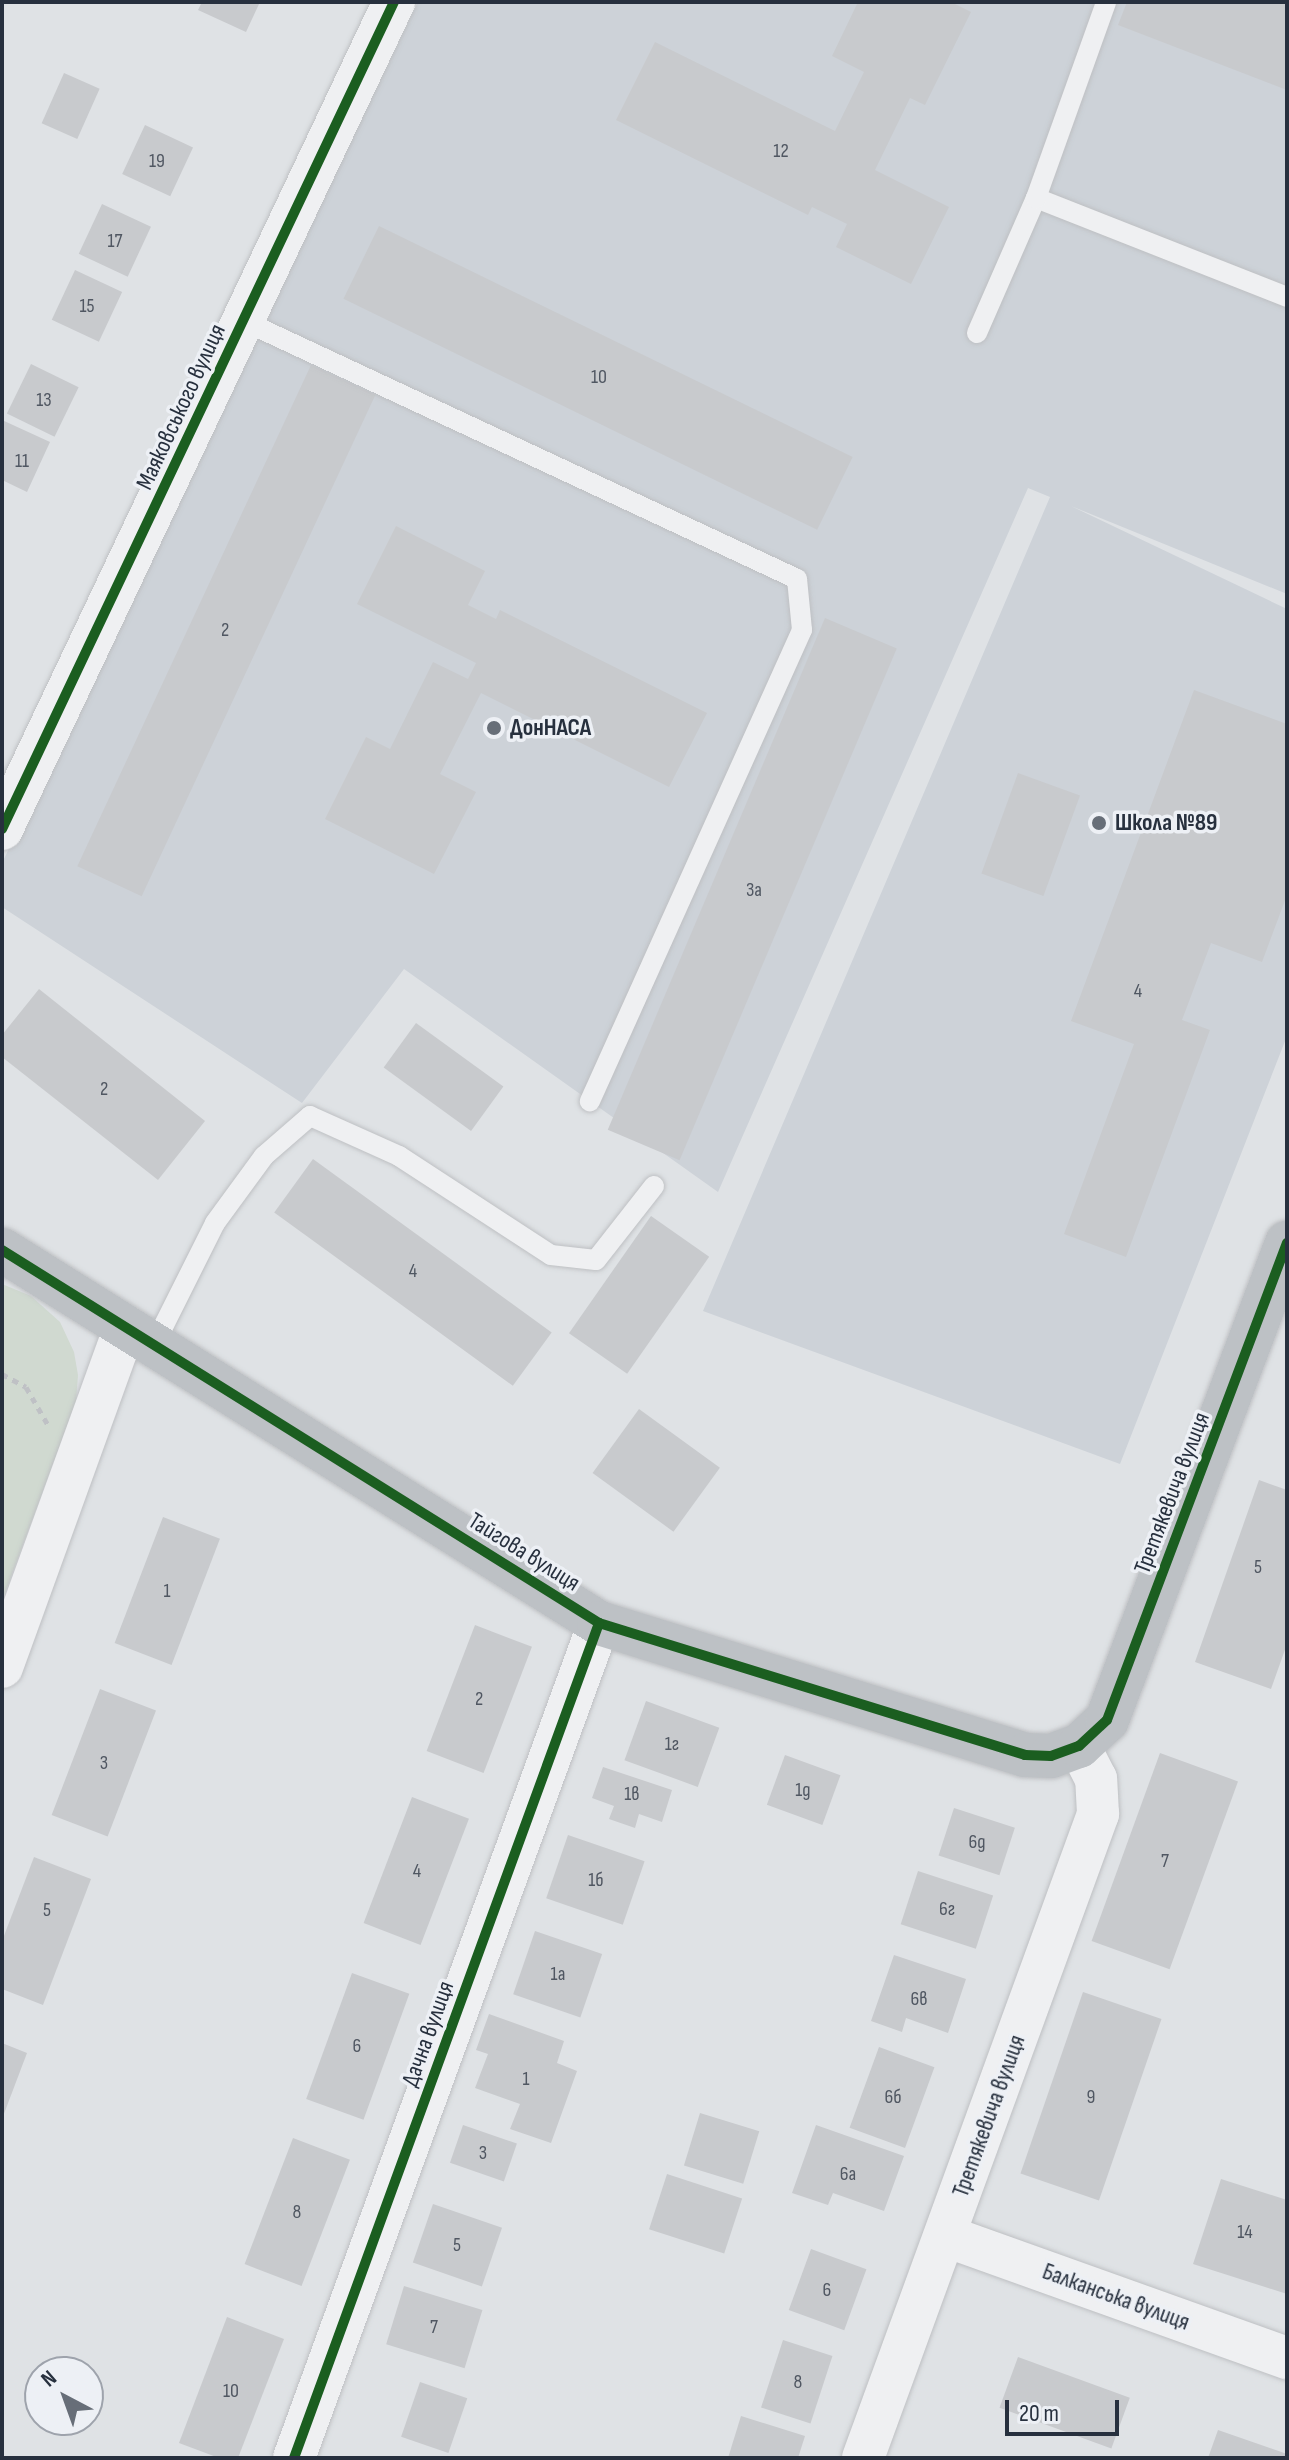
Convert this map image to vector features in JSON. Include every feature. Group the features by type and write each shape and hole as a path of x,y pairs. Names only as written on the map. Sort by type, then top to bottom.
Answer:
{"street":[{"name":"Маяковського вулиця","path":"2,829 394,2"},
{"name":"Третякевича вулиця","path":"863,2458 1098,1814 1096,1779 1079,1746 1107,1720 1117,1696 1287,1243"},
{"name":"Тайгова вулиця","path":"2,1250 599,1623 1025,1755 1051,1756 1079,1746"},
{"path":"2,1667 139,1336"},
{"name":"Дачна вулиця","path":"294,2458 599,1623"},
{"name":"Балканська вулиця","path":"946,2236 1287,2358"}],"lane":[{"path":"977,333 1036,198 1106,2"},
{"path":"1036,198 1287,297"},
{"path":"244,321 797,579 802,630 590,1101"},
{"path":"139,1336 264,1156 310,1116 399,1156 551,1255 596,1260 654,1186"}],"path":[{"path":"2,1374 26,1387 43,1411 50,1432"}],"shaded area":[{"name":"ДонНАСА","path":"418,2 1287,2 1287,594 1071,506 1287,609 1287,1036 1120,1464 703,1311 1050,497 1028,488 718,1192 404,969 302,1103 2,907 2,863"},
{"path":"2,1284 31,1296 60,1322 74,1352 78,1375 76,1402 2,1601"}],"building":[{"path":"202,2 260,2 246,32 198,10"},
{"path":"858,2 951,2 971,12 925,105 910,98 875,170 949,207 911,284 836,247 847,224 812,207 808,215 616,120 655,42 835,131 864,72 832,56"},
{"path":"1127,2 1287,2 1287,90 1118,25"},
{"path":"64,73 100,89 77,139 42,123"},
{"path":"145,125 193,147 170,196 122,174"},
{"path":"102,204 151,227 128,277 79,254"},
{"path":"379,226 853,457 817,530 343,299"},
{"path":"75,270 122,292 99,342 52,320"},
{"path":"31,364 79,387 55,437 7,413"},
{"path":"311,365 375,395 142,896 77,866"},
{"path":"2,420 50,442 27,492 2,480"},
{"path":"396,526 485,571 468,605 496,619 500,610 707,713 669,787 481,693 440,774 476,792 434,874 325,819 366,737 390,749 433,662 468,679 476,663 357,604"},
{"path":"825,618 897,648 680,1160 608,1130"},
{"path":"1194,690 1287,724 1287,895 1262,962 1211,943 1182,1020 1210,1030 1126,1257 1064,1234 1134,1044 1071,1021"},
{"path":"1018,773 1080,796 1043,896 981,874"},
{"path":"39,989 205,1121 158,1180 2,1057 2,1035"},
{"path":"416,1023 503,1086 471,1131 384,1067"},
{"path":"313,1159 552,1332 513,1386 274,1212"},
{"path":"651,1216 709,1257 627,1374 569,1333"},
{"path":"639,1409 720,1468 673,1532 593,1473"},
{"path":"1259,1480 1287,1490 1287,1644 1271,1689 1195,1662"},
{"path":"163,1517 220,1539 172,1665 115,1643"},
{"path":"475,1625 532,1647 484,1773 427,1751"},
{"path":"100,1689 156,1711 108,1837 52,1815"},
{"path":"646,1701 719,1728 698,1787 624,1760"},
{"path":"1160,1753 1238,1781 1170,1969 1092,1941"},
{"path":"785,1755 840,1775 822,1825 767,1805"},
{"path":"603,1767 672,1790 662,1822 639,1814 635,1828 609,1819 614,1806 592,1798"},
{"path":"412,1797 469,1819 421,1945 364,1923"},
{"path":"954,1808 1015,1828 999,1875 939,1856"},
{"path":"568,1835 645,1861 623,1925 546,1898"},
{"path":"34,1857 91,1879 43,2005 2,1989 2,1941"},
{"path":"918,1871 993,1895 976,1949 901,1924"},
{"path":"535,1931 602,1954 580,2017 513,1994"},
{"path":"894,1955 966,1979 948,2033 906,2018 902,2032 871,2021"},
{"path":"352,1973 409,1994 363,2120 306,2099"},
{"path":"1083,1992 1161,2019 1099,2201 1020,2174"},
{"path":"489,2014 564,2041 557,2063 577,2071 551,2143 510,2129 520,2104 475,2088 488,2054 476,2050"},
{"path":"2,2043 27,2053 2,2119"},
{"path":"879,2047 934,2067 905,2148 850,2128"},
{"path":"700,2113 759,2131 743,2184 684,2166"},
{"path":"463,2125 517,2144 504,2181 450,2163"},
{"path":"816,2125 904,2156 884,2211 833,2193 828,2205 792,2193"},
{"path":"293,2138 350,2160 302,2286 245,2264"},
{"path":"667,2174 742,2198 724,2254 649,2229"},
{"path":"1221,2179 1287,2200 1287,2294 1193,2264"},
{"path":"433,2204 502,2228 482,2286 413,2263"},
{"path":"811,2249 866,2269 844,2330 789,2310"},
{"path":"404,2286 482,2310 465,2368 386,2344"},
{"path":"227,2317 284,2339 238,2458 219,2458 179,2443"},
{"path":"783,2340 832,2356 811,2424 761,2408"},
{"path":"1018,2357 1130,2398 1111,2448 1000,2408"},
{"path":"420,2382 467,2398 448,2453 401,2437"},
{"path":"741,2416 805,2436 798,2458 728,2458"},
{"path":"1218,2430 1287,2454 1287,2458 1208,2458"}],"cycle path":[{"path":"2,829 394,2"},
{"path":"2,1250 599,1623 1025,1755 1051,1756 1079,1746 1107,1720 1287,1243"},
{"path":"294,2458 599,1623"}],"place":[{"name":"ДонНАСА","path":"494,728"},
{"name":"Школа №89","path":"1099,823"}]}
